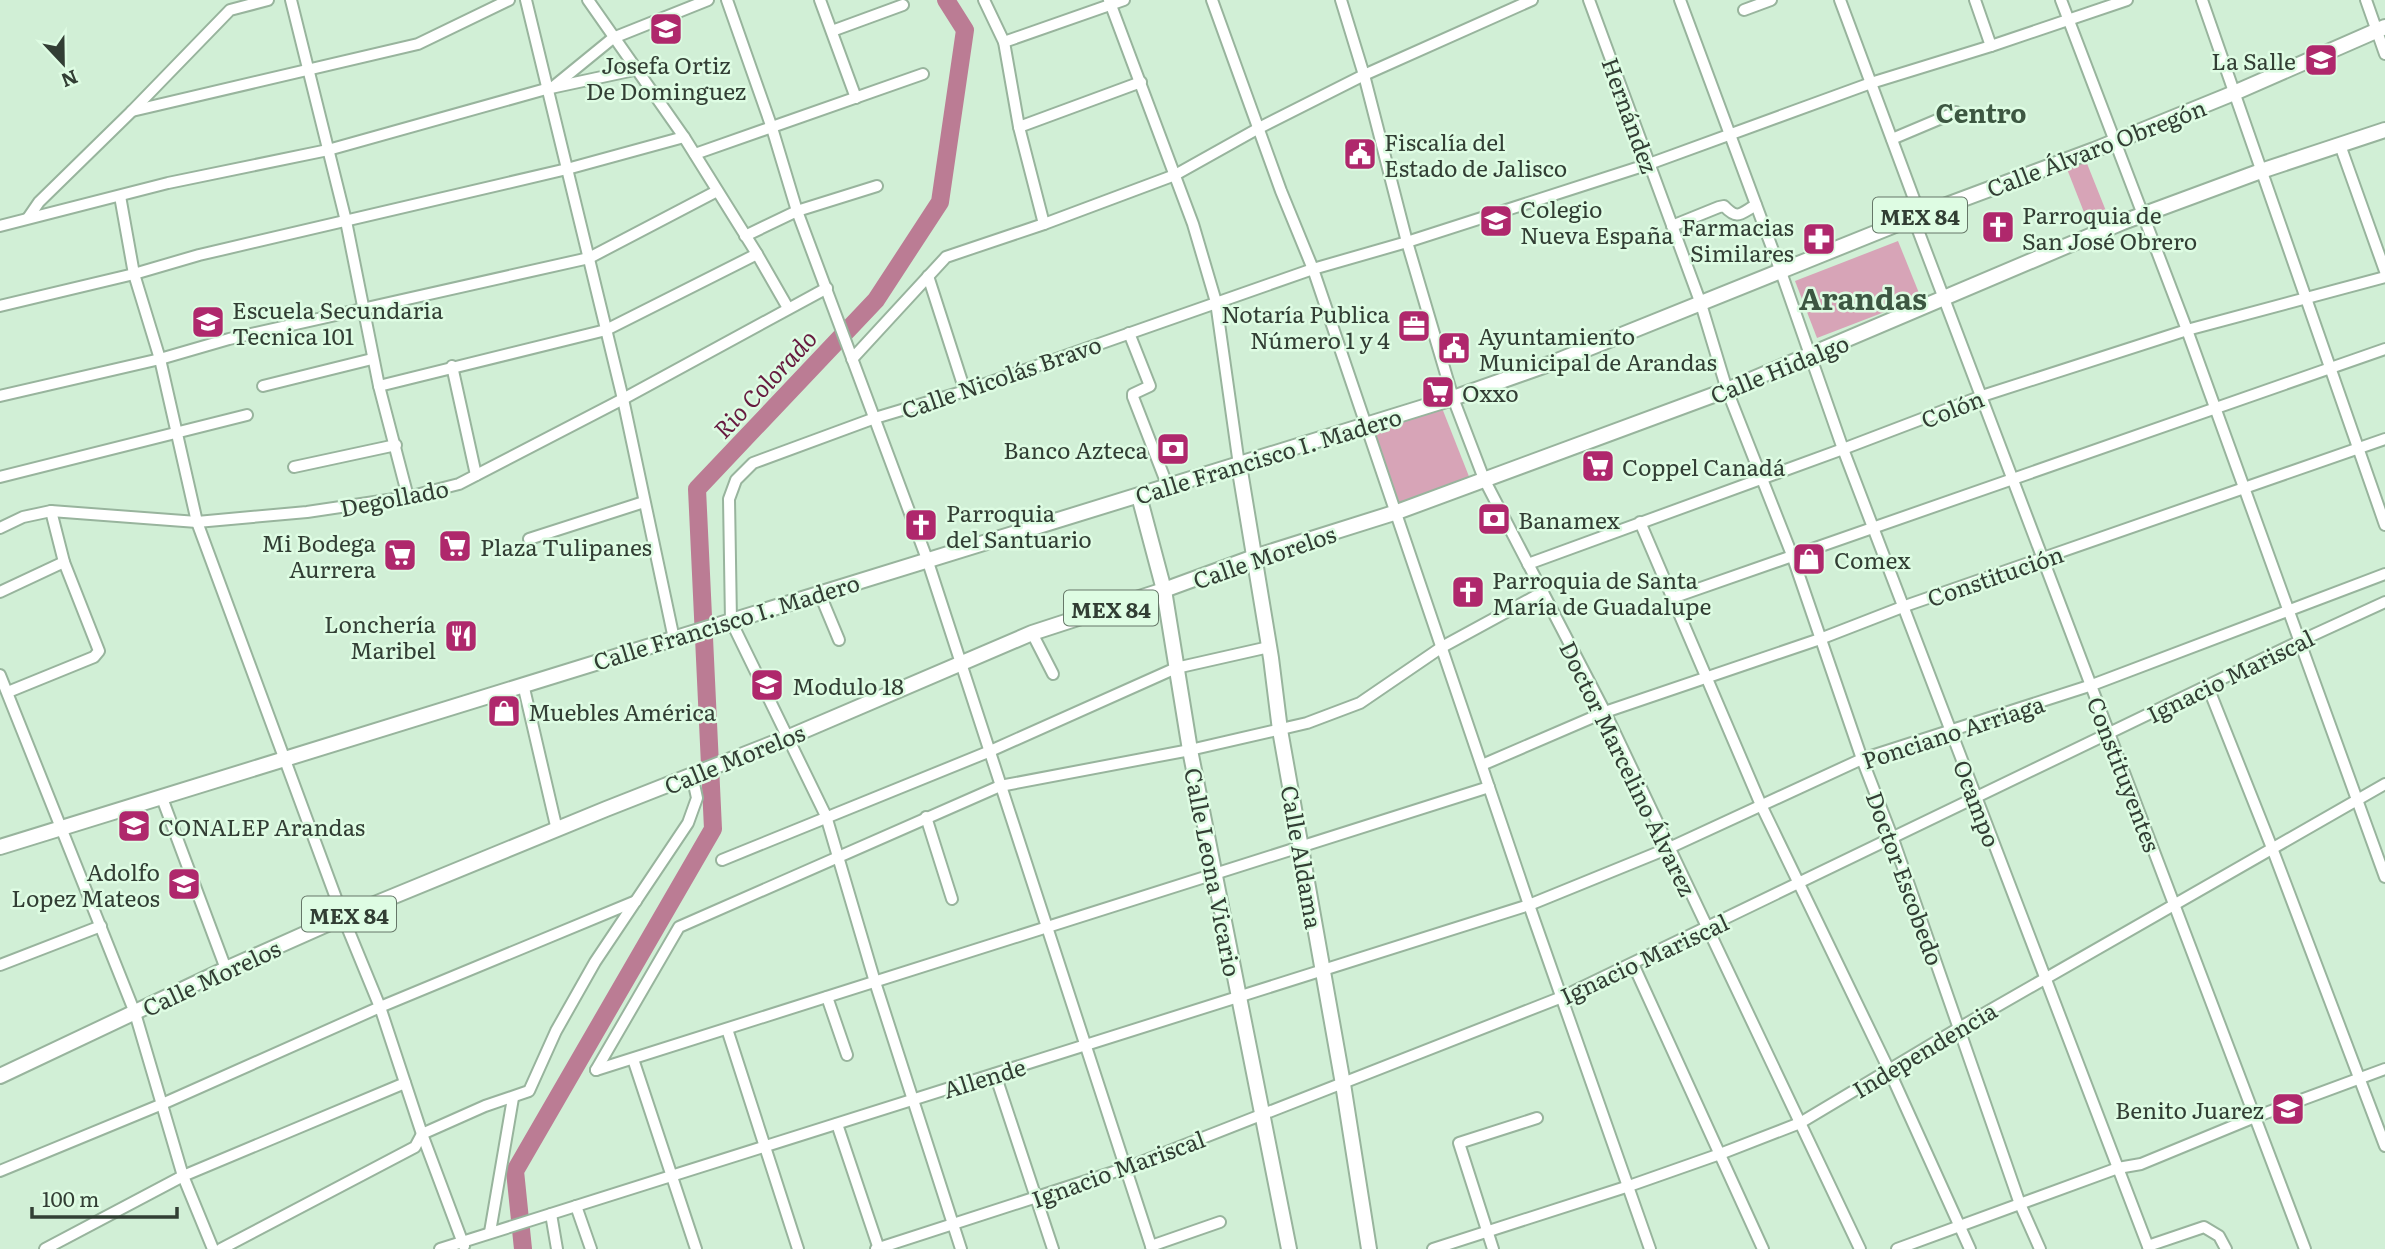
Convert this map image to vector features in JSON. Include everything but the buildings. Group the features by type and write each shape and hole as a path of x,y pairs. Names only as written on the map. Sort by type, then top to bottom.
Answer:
{"main road":[{"name":"Calle Álvaro Obregón","path":"1453,398 1552,363 1917,216 2116,141 2381,29"},
{"name":"Calle Hidalgo","path":"1484,479 1727,390 2143,215 2260,171 2385,130"},
{"name":"Calle Francisco I. Madero","path":"0,847 1453,398"},
{"name":"Calle Aldama","path":"1239,465 1280,730 1343,1084 1369,1249"},
{"name":"Calle Morelos","path":"0,1076 343,917 789,737 1032,633 1254,557 1397,512 1484,479"},
{"name":"Calle Leona Vicario","path":"1139,496 1164,590 1190,750 1289,1249"}],"street":[{"path":"28,218 39,202 230,10 268,0"},
{"path":"291,0 346,221 372,359 408,497"},
{"path":"132,111 418,44 509,0"},
{"path":"526,0 624,399 644,502 676,638"},
{"path":"588,0 639,69 684,137 788,309"},
{"path":"549,89 614,38 708,0"},
{"path":"727,0 772,128 797,211 926,559 1152,1247 1220,1222"},
{"path":"820,0 856,98"},
{"path":"984,0 1004,42 1018,127 1044,224"},
{"path":"1004,42 1110,2 1124,0"},
{"path":"1212,0 1281,191 1313,269 1529,905 1650,1249"},
{"name":"Doctor Marcelino Álvarez","path":"1341,0 1453,398 1484,479 1605,712 1860,1249"},
{"path":"850,355 946,257 1175,175 1259,128 1364,75 1532,0"},
{"name":"Hernández","path":"1589,0 1701,304 1727,390"},
{"name":"Ocampo","path":"1680,0 1781,272 1843,449 2149,1248"},
{"path":"1744,10 1771,0"},
{"name":"Constituyentes","path":"1840,0 1982,396 2305,1249"},
{"path":"1975,0 1991,46"},
{"path":"2061,0 2187,330 2385,877"},
{"name":"Calle Nicolás Bravo","path":"731,621 729,499 736,480 753,463 875,418 965,391 1313,269 1407,242 1649,164 1871,83 2127,0"},
{"path":"2202,0 2385,525"},
{"path":"2366,0 2381,29 2385,54"},
{"path":"1110,2 1193,223 1216,302 1239,465"},
{"path":"832,31 903,5"},
{"path":"0,226 168,183 328,150 549,89 639,69"},
{"path":"695,154 923,74"},
{"path":"1018,127 1141,82"},
{"path":"1892,139 1955,112"},
{"path":"0,306 134,274 199,255 567,169 684,137"},
{"path":"2340,145 2385,271"},
{"path":"745,236 797,211 877,186"},
{"path":"0,396 160,359 229,339 589,258 717,191"},
{"path":"120,196 134,274 160,359 197,522 343,917 380,1007 463,1246"},
{"path":"1672,226 1719,207 1724,206 1736,216 1756,205"},
{"path":"379,386 606,330 757,254"},
{"path":"928,276 965,391"},
{"name":"Colón","path":"1528,564 1982,396 2187,330 2385,277"},
{"name":"Degollado","path":"0,528 23,517 51,511 197,522 307,512 408,497 460,484 624,399 827,288"},
{"path":"1129,333 1150,386 1133,394 1133,397 1168,487"},
{"path":"1672,598 2385,349"},
{"path":"263,386 372,359"},
{"path":"452,366 476,475"},
{"name":"Doctor Escobedo","path":"1727,390 1791,555 2021,1203 2040,1249"},
{"path":"0,477 247,415"},
{"name":"Constitución","path":"1482,765 1605,712 1820,639 1905,606 2385,439"},
{"path":"294,467 396,445"},
{"path":"529,539 644,502"},
{"path":"8,692 94,657 99,651 64,562 51,511"},
{"path":"1640,522 1760,805 1889,1070 1970,1249"},
{"path":"0,592 64,562"},
{"name":"Ponciano Arriaga","path":"1529,905 1669,848 1862,759 2092,685 2385,574"},
{"path":"819,592 839,640"},
{"path":"1489,787 596,1070 679,927 1000,786 1280,730 1360,703 1442,647 1543,592"},
{"name":"Ignacio Mariscal","path":"878,1249 1126,1168 1562,998 2385,602"},
{"path":"731,621 825,816 961,1249"},
{"path":"1032,633 1054,674"},
{"path":"722,860 988,752 1176,668 1269,647"},
{"path":"0,675 135,1013 183,1176 213,1249"},
{"path":"523,684 557,830"},
{"path":"2208,687 2385,1146"},
{"path":"221,1249 415,1147 422,1134 485,1106 529,1091 562,1020 596,962 688,823 697,798 698,773"},
{"name":"Independencia","path":"1433,1249 1629,1186 1800,1122 2385,784"},
{"path":"162,798 226,969"},
{"path":"926,817 952,899"},
{"path":"0,1171 160,1105 380,1007 636,901"},
{"name":"Allende","path":"440,1249 463,1246 494,1231 1529,905"},
{"path":"0,965 101,926"},
{"path":"1633,964 1763,1249"},
{"path":"827,997 847,1055"},
{"path":"727,1029 798,1249"},
{"path":"633,1059 696,1249"},
{"path":"1897,1249 2118,1168 2141,1164 2255,1116 2385,1069"},
{"path":"995,1074 1053,1249"},
{"path":"45,1249 183,1176 405,1083"},
{"path":"494,1231 513,1098"},
{"path":"1493,1249 1459,1143 1537,1118"},
{"path":"837,1124 878,1249"},
{"path":"576,1206 591,1249"},
{"path":"548,1215 556,1249"},
{"path":"2149,1248 2204,1227 2219,1236 2226,1249"}],"shaded area":[{"path":"2086,161 2108,216 2089,225 2067,169"},
{"path":"1898,241 1921,298 1817,338 1795,281"},
{"path":"1442,408 1470,479 1395,508 1366,432"}],"waterway":[{"name":"Rio Colorado","path":"523,1249 515,1171 713,829 697,489 876,300 940,202 965,30 946,0"}],"place":[{"name":"Josefa Ortiz De Dominguez","path":"666,29"},
{"name":"La Salle","path":"2321,60"},
{"name":"Fiscalía del Estado de Jalisco","path":"1360,154"},
{"name":"Colegio Nueva España","path":"1496,221"},
{"name":"Parroquia de San José Obrero","path":"1998,227"},
{"name":"Farmacias Similares","path":"1819,239"},
{"name":"Escuela Secundaria Tecnica 101","path":"208,322"},
{"name":"Notaría Publica Número 1 y 4","path":"1414,326"},
{"name":"Ayuntamiento Municipal de Arandas","path":"1454,348"},
{"name":"Oxxo","path":"1438,392"},
{"name":"Banco Azteca","path":"1173,449"},
{"name":"Coppel Canadá","path":"1598,466"},
{"name":"Banamex","path":"1494,519"},
{"name":"Parroquia del Santuario","path":"921,525"},
{"name":"Plaza Tulipanes","path":"455,546"},
{"name":"Mi Bodega Aurrera","path":"400,555"},
{"name":"Comex","path":"1809,559"},
{"name":"Parroquia de Santa María de Guadalupe","path":"1468,592"},
{"name":"Lonchería Maribel","path":"461,636"},
{"name":"Modulo 18","path":"767,685"},
{"name":"Muebles América","path":"504,711"},
{"name":"CONALEP Arandas","path":"134,826"},
{"name":"Adolfo Lopez Mateos","path":"184,884"},
{"name":"Benito Juarez","path":"2288,1109"}],"district":[{"name":"Centro","path":"1981,111"},
{"name":"Arandas","path":"1863,297"}]}
